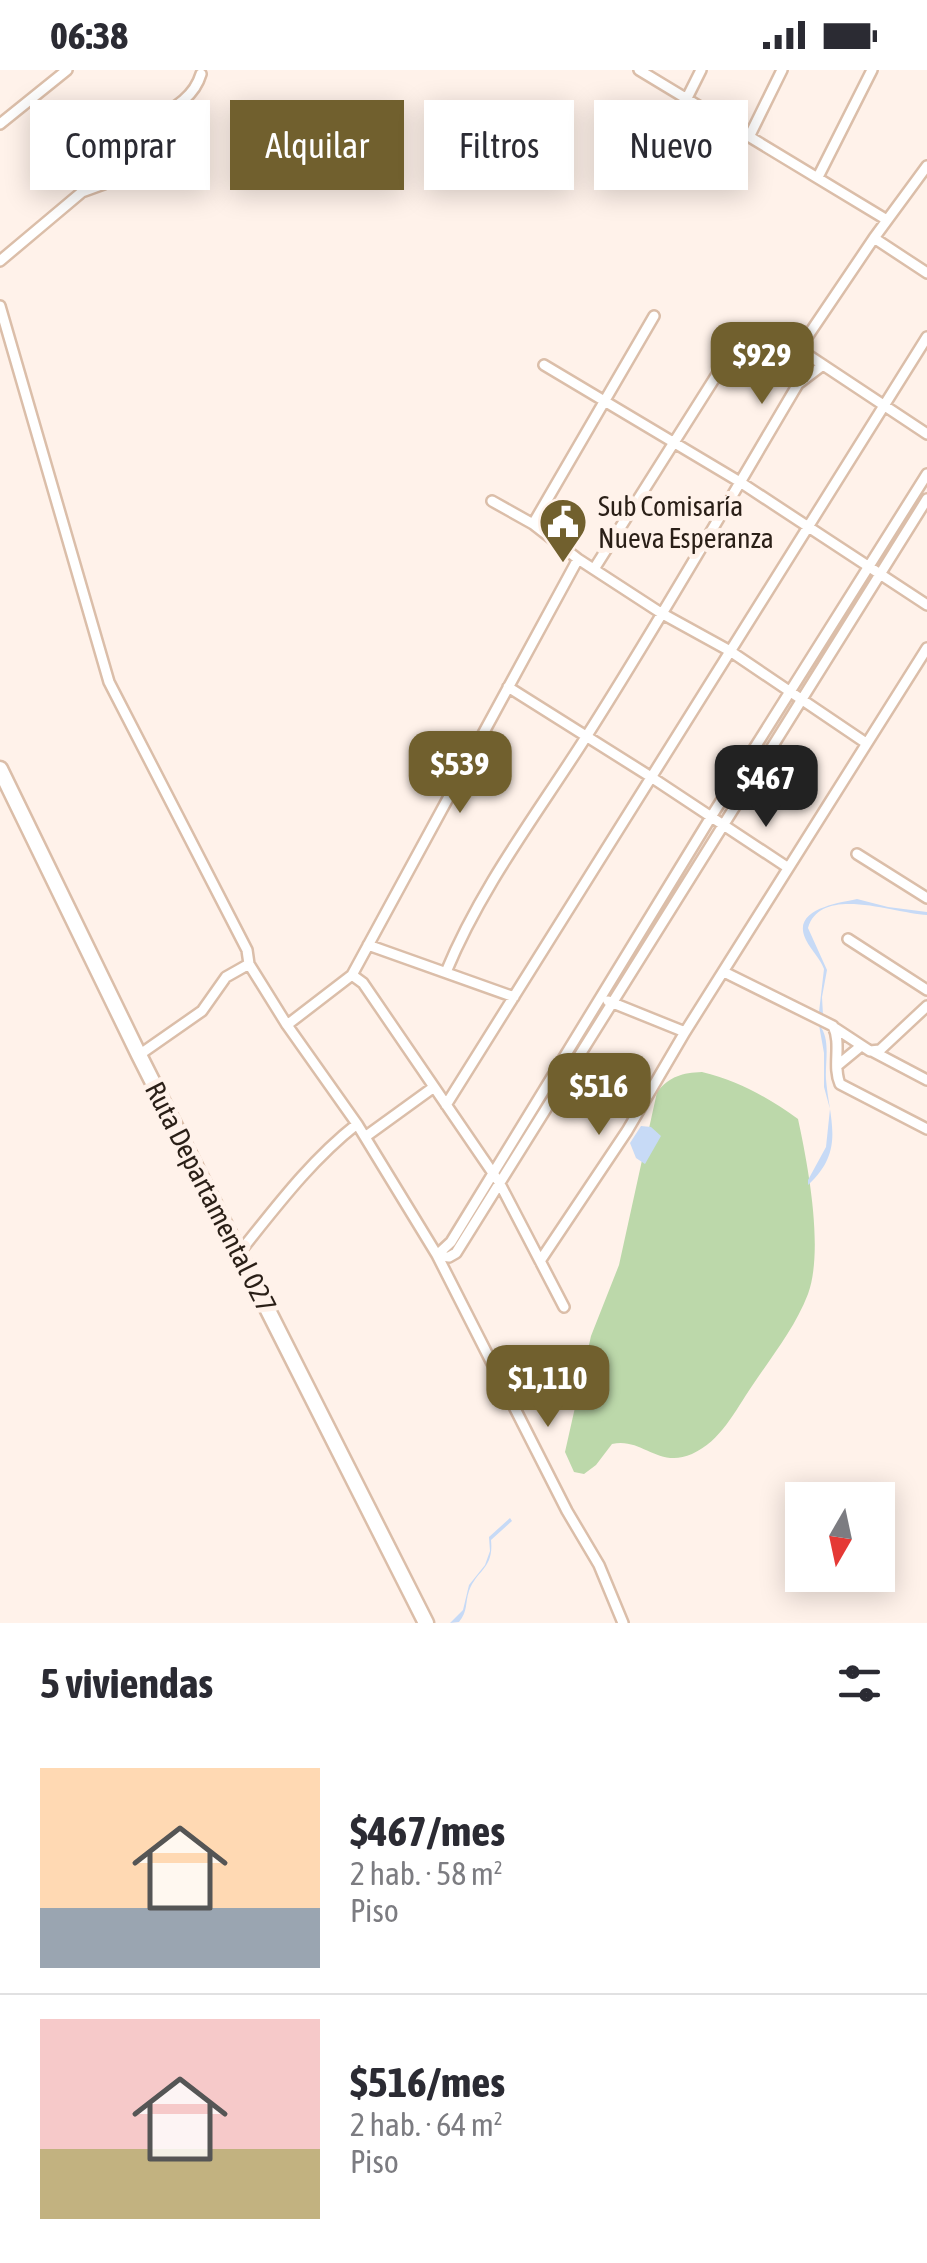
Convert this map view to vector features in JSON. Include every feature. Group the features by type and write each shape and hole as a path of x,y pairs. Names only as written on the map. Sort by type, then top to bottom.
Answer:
{"main road":[{"name":"Ruta Departamental 027","path":"0,768 139,1055 426,1623"}],"street":[{"path":"0,124 67,70"},
{"path":"639,70 887,220"},
{"path":"687,98 701,70"},
{"path":"750,135 782,70"},
{"path":"818,177 872,70"},
{"path":"0,262 82,192 104,184 110,159 120,144 194,92 201,74"},
{"path":"798,384 799,349 927,166"},
{"path":"874,238 927,272"},
{"path":"0,306 109,682 247,950 249,964 357,1124 437,1254 567,1511 600,1564 623,1623"},
{"path":"533,524 654,316"},
{"path":"446,1105 927,338"},
{"path":"799,349 927,434"},
{"path":"594,569 728,358"},
{"path":"446,972 462,934 500,868 586,736 798,384 823,364"},
{"path":"544,365 740,482 927,605"},
{"path":"437,1254 449,1257 456,1253 496,1178 711,816 927,474"},
{"path":"605,999 723,824 927,498"},
{"path":"492,501 866,743"},
{"path":"287,1024 352,975 578,559"},
{"path":"540,1261 627,1131 786,867 927,648"},
{"path":"508,687 786,867"},
{"path":"856,854 927,898"},
{"path":"848,939 927,990"},
{"path":"368,945 514,996"},
{"path":"139,1055 202,1010 226,978 249,964"},
{"path":"724,972 825,1021 927,1080"},
{"path":"352,975 363,984 496,1178 564,1307"},
{"path":"605,999 685,1032"},
{"path":"838,1064 866,1048 889,1044 927,1006"},
{"path":"825,1021 837,1034 836,1074 840,1084 927,1129"},
{"path":"365,1137 434,1087"},
{"path":"239,1253 326,1148 357,1124"}],"green space":[{"path":"702,1072 752,1091 798,1119 815,1231 808,1294 790,1330 733,1415 702,1448 680,1458 669,1458 632,1445 612,1444 584,1474 574,1472 565,1452 591,1336 619,1265 657,1092 677,1076"}],"water":[{"path":"857,899 927,915 843,904 816,915 808,928 827,970 823,1015 819,1012 824,969 806,940 805,921 819,909"},
{"path":"819,1025 826,1043 830,1109 824,1087"},
{"path":"830,1109 831,1147 820,1172 808,1185 826,1147"},
{"path":"641,1126 651,1127 661,1136 645,1164 636,1158 630,1143"},
{"path":"510,1518 512,1521 491,1540 490,1557 487,1563 472,1584 462,1618 450,1623 463,1610 469,1585 485,1565 489,1537"}],"place":[{"name":"Sub Comisaría Nueva Esperanza","path":"563,564"}]}
